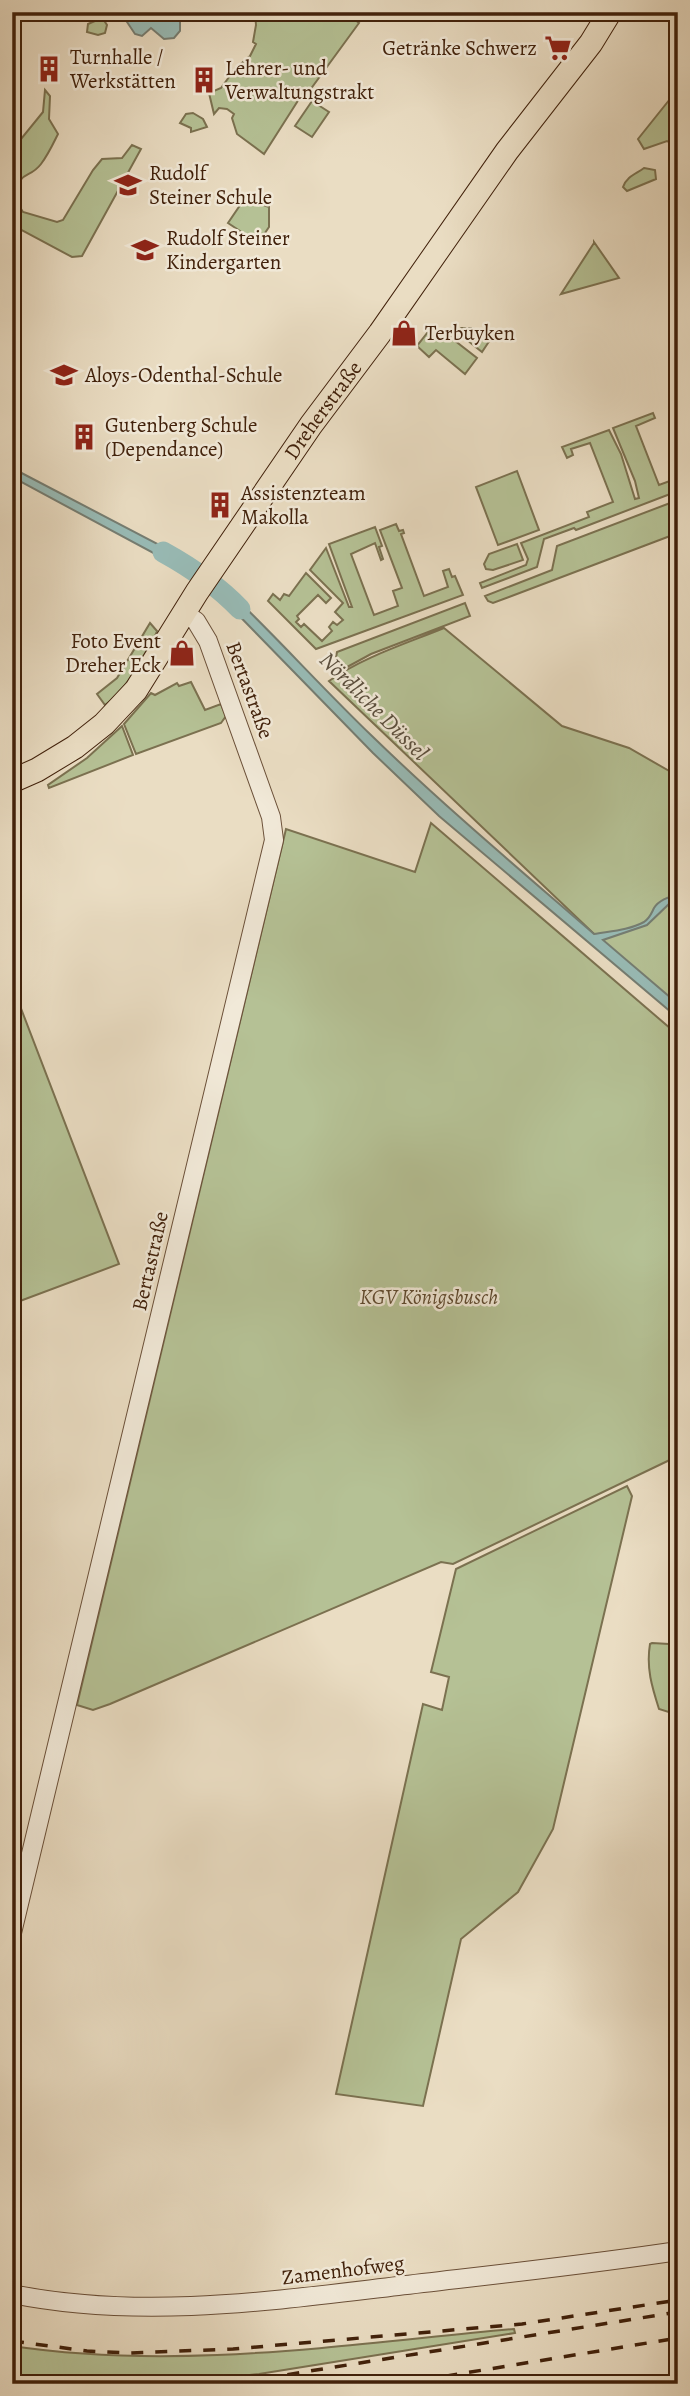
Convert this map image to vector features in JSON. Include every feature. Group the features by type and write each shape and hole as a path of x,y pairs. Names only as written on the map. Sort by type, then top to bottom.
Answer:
{"main road":[{"name":"Dreherstraße","path":"12,781 37,770 75,747 115,713 136,690 197,592 327,403 380,333 508,151 595,37 610,12"}],"street":[{"name":"Bertastraße","path":"12,1934 274,840 271,817 208,641 196,621 184,613"},
{"name":"Zamenhofweg","path":"12,2294 131,2306 206,2307 285,2300 678,2251"}],"green space":[{"path":"255,12 346,12 359,23 310,90 306,88 264,154 237,134 232,118 234,114 219,108 214,114 209,93 221,88 235,69 250,56 256,44 253,42"},
{"path":"96,16 103,19 107,25 105,33 98,35 87,32 88,24 95,21"},
{"path":"678,89 678,148 667,141 644,149 638,139"},
{"path":"45,90 50,96 49,119 58,134 37,169 19,182 14,198 23,212 57,222 63,220 102,159 122,158 132,145 141,149 82,256 72,257 12,225 12,150 43,112"},
{"path":"312,101 329,112 312,137 295,126"},
{"path":"193,113 203,119 207,127 191,132 191,128 180,123 186,114"},
{"path":"644,168 655,170 656,179 627,191 623,187 627,180"},
{"path":"245,198 269,207 269,227 258,243 228,223"},
{"path":"594,243 619,278 561,294"},
{"path":"431,328 441,330 477,358 465,374 436,350 429,357 417,346"},
{"path":"461,328 472,328 492,337 482,352 457,332"},
{"path":"653,413 655,418 636,426 659,485 678,478 678,491 576,530 574,528 544,539 537,567 482,588 480,583 526,565 528,559 521,543 589,517 587,512 613,502 590,443 571,449 573,455 567,458 562,447 609,430 621,454 635,499 639,498 635,481 613,428"},
{"path":"517,471 539,530 498,545 476,487"},
{"path":"678,500 678,533 493,603 485,596 552,570 557,546"},
{"path":"396,524 399,531 403,530 404,533 401,534 424,596 448,587 443,571 449,569 463,595 316,649 268,601 273,594 280,600 284,594 289,596 306,573 331,598 326,603 318,595 297,616 299,619 296,622 301,627 304,624 322,641 332,631 329,627 333,622 337,625 343,620 335,612 343,603 310,570 326,548 349,607 352,607 329,544 375,527 382,546 379,547 383,559 381,560 375,543 351,554 374,615 398,606 393,591 402,588 380,530"},
{"path":"517,544 523,560 493,570 486,569 484,564 489,554"},
{"path":"465,603 470,616 371,654 338,672 334,669 337,652"},
{"path":"150,623 157,631 155,636 121,691 105,705 97,694 117,678"},
{"path":"444,628 562,726 629,748 678,776 678,1014 329,681 370,658"},
{"path":"191,682 205,710 221,704 226,716 221,723 136,754 124,724 151,693 155,695 177,683 179,686"},
{"path":"122,726 133,755 49,788 48,785 87,758"},
{"name":"KGV Königsbusch","path":"431,823 678,1035 678,1456 453,1564 441,1562 110,1704 93,1710 77,1705 286,829 415,872"},
{"path":"12,985 119,1264 12,1304"},
{"path":"627,1486 632,1496 553,1829 518,1892 461,1939 423,2106 336,2094 423,1704 442,1710 449,1677 431,1672 456,1569"},
{"path":"652,1643 669,1644 678,1648 678,1715 659,1709 649,1669"},
{"path":"514,2329 515,2333 259,2374 170,2384 12,2384 12,2346 75,2353 200,2356 326,2348"}],"water":[{"path":"135,12 134,16 138,19 140,12 175,12 180,19 180,31 174,38 164,39 151,28 142,36 135,34 121,13"},
{"path":"12,468 192,562 185,570 12,477"},
{"path":"222,585 399,762 594,934 638,925 649,917 659,903 678,894 678,901 669,904 647,925 603,940 678,1004 678,1018 439,816 373,753 217,593"}],"waterway":[{"name":"Nördliche Düssel","path":"163,552 204,578 240,609"}],"railway":[{"path":"12,2341 87,2351 129,2353 233,2349 522,2324 678,2300"},
{"path":"216,2384 678,2312"},
{"path":"398,2384 678,2338"}],"place":[{"name":"Getränke Schwerz","path":"558,48"},
{"name":"Turnhalle / Werkstätten","path":"49,69"},
{"name":"Lehrer- und Verwaltungstrakt","path":"204,80"},
{"name":"Rudolf Steiner Schule","path":"128,185"},
{"name":"Rudolf Steiner Kindergarten","path":"145,250"},
{"name":"Terbuyken","path":"404,333"},
{"name":"Aloys-Odenthal-Schule","path":"64,375"},
{"name":"Gutenberg Schule (Dependance)","path":"84,437"},
{"name":"Assistenzteam Makolla","path":"220,505"},
{"name":"Foto Event Dreher Eck","path":"182,653"}]}
